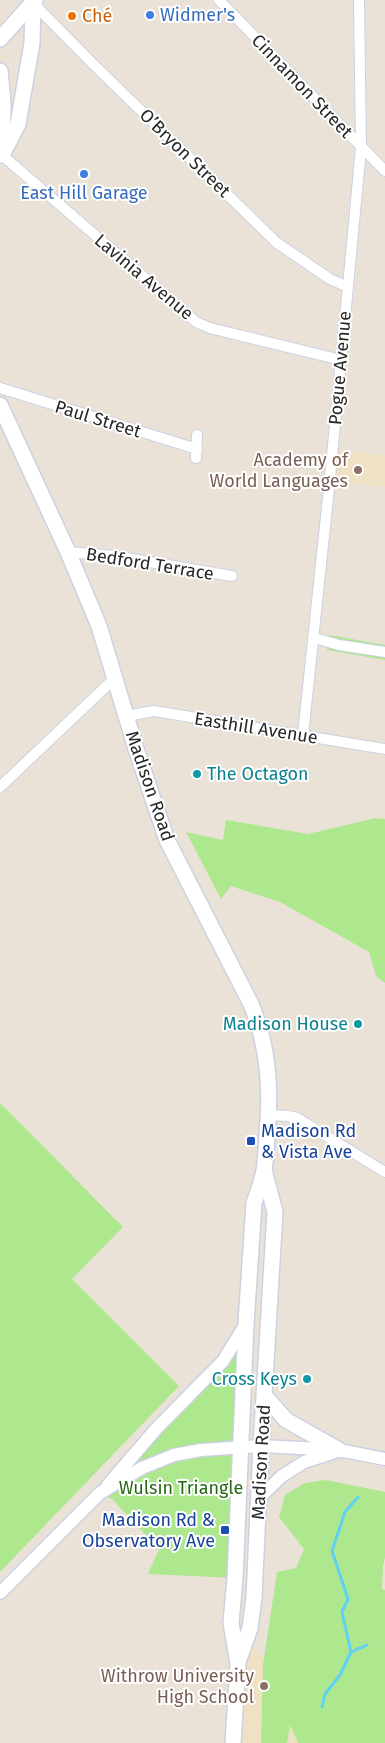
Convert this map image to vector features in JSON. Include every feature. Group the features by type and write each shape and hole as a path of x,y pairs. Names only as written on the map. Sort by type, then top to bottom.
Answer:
{"main road":[{"path":"0,39 34,1"},
{"path":"1,159 18,124 32,43 34,1"},
{"path":"0,72 3,103 1,159"},
{"name":"Madison Road","path":"0,404 4,429 68,552 99,626 166,840 251,1004 258,1021 269,1071 269,1115 264,1170 254,1203 248,1286 235,1578 231,1623 238,1664 233,1743"},
{"name":"Madison Road","path":"238,1664 250,1628 253,1608 275,1212 264,1170"},
{"path":"248,1286 257,1353 254,1436 256,1442 261,1446"},
{"path":"264,1395 286,1420 339,1450"}],"street":[{"name":"Cinnamon Street","path":"219,0 385,171"},
{"name":"Pogue Avenue","path":"304,736 361,148 359,0"},
{"name":"O’Bryon Street","path":"34,1 277,243 330,279 348,287"},
{"name":"Lavinia Avenue","path":"1,159 196,322 210,328 340,360"},
{"name":"Paul Street","path":"0,388 196,454 197,435"},
{"name":"Bedford Terrace","path":"68,552 114,556 232,576"},
{"path":"314,638 339,645 385,652"},
{"path":"0,787 115,678"},
{"name":"Easthill Avenue","path":"126,716 154,711 385,749"},
{"path":"269,1115 298,1118 385,1172"},
{"path":"0,1593 100,1493 156,1429 223,1361 246,1324"},
{"path":"100,1493 142,1468 174,1455 201,1450 261,1446 339,1450 385,1459"},
{"path":"259,1498 282,1476 304,1462 339,1450"}],"shaded area":[{"name":"Academy of World Languages","path":"333,448 385,456 385,487 330,482"},
{"name":"Withrow University High School","path":"246,1640 348,1743 233,1743"}],"green space":[{"path":"329,635 385,645 385,660 327,650"},
{"path":"376,818 385,819 385,983 376,976 369,952 280,902 231,886 221,899 186,832 223,840 226,820 308,834"},
{"path":"0,1103 123,1227 72,1279 179,1386 0,1572"},
{"name":"Wulsin Triangle","path":"246,1324 235,1578 148,1574 159,1549 112,1499 100,1493 187,1398"},
{"path":"326,1480 385,1492 385,1557 382,1589 385,1590 385,1743 298,1743 290,1725 287,1743 261,1743 263,1665 277,1572 296,1568 304,1549 279,1517 285,1495 305,1483"}],"waterway":[{"path":"322,1707 325,1694 340,1675 351,1652 342,1612 348,1599 332,1551 345,1512 358,1497"},
{"path":"351,1652 367,1645"}],"place":[{"name":"Widmer's","path":"150,15"},
{"name":"Ché","path":"72,16"},
{"name":"East Hill Garage","path":"84,174"},
{"name":"Academy of World Languages","path":"358,470"},
{"name":"The Octagon","path":"197,774"},
{"name":"Madison House","path":"358,1024"},
{"name":"Madison Rd & Vista Ave","path":"251,1141"},
{"name":"Cross Keys","path":"307,1379"},
{"name":"Madison Rd & Observatory Ave","path":"225,1530"},
{"name":"Withrow University High School","path":"264,1686"}]}
